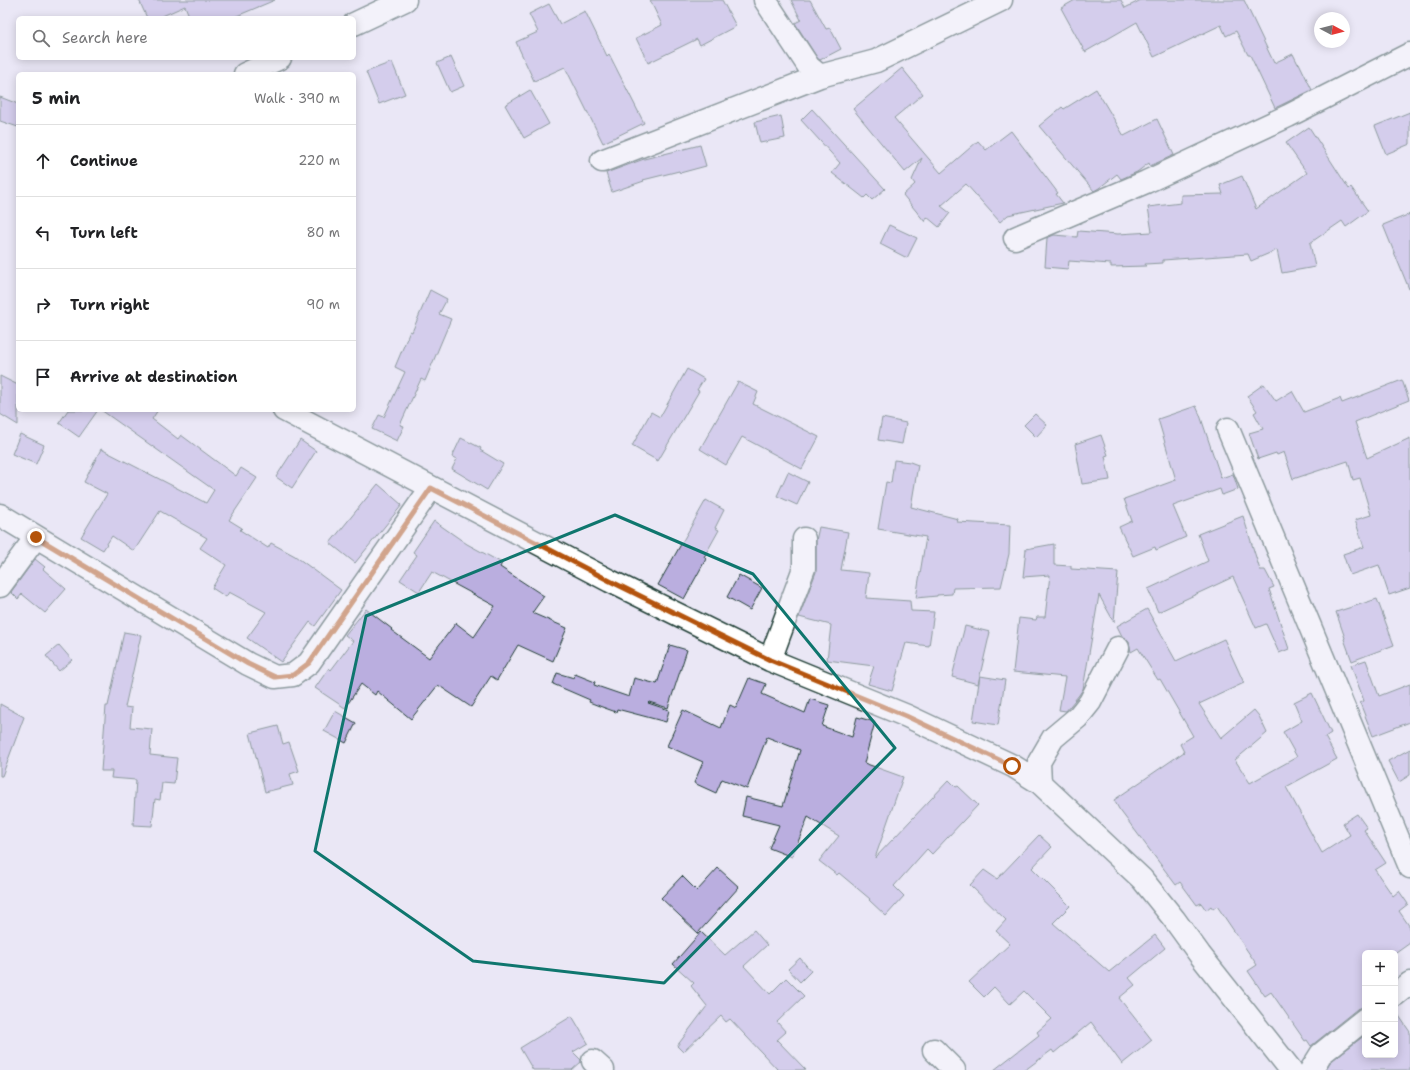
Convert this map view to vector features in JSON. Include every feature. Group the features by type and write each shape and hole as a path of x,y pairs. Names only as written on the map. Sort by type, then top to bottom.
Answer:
{"street":[{"path":"356,23 405,0"},
{"path":"765,0 809,67 820,76"},
{"path":"602,161 820,76 876,61 1001,0"},
{"path":"1015,238 1146,182 1288,116 1410,54"},
{"path":"249,72 276,60"},
{"path":"288,412 610,581 770,660 906,716 1012,766 1040,783 1142,879 1291,1070"},
{"path":"1228,428 1410,867"},
{"path":"0,515 248,664 275,677 293,675 309,663 431,488"},
{"path":"0,586 36,537"},
{"path":"770,660 804,568 804,539"},
{"path":"1040,783 1039,762 1042,756 1053,738 1078,718 1090,702 1118,648"},
{"path":"1398,993 1410,983"},
{"path":"1311,1070 1321,1054 1362,1021"},
{"path":"934,1050 954,1070"}],"highlighted area":[{"path":"615,515 753,574 895,748 664,983 473,961 315,851 366,616"}],"building":[{"path":"139,0 275,0 237,16 189,16 185,6 162,16 146,16"},
{"path":"650,0 722,0 736,26 700,45 697,39 648,63 636,38 662,25"},
{"path":"791,0 810,0 826,29 830,28 841,49 820,60 818,59 795,23 801,20"},
{"path":"1075,0 1121,0 1125,8 1141,0 1244,0 1274,63 1293,54 1312,90 1275,108 1250,55 1248,55 1236,31 1226,36 1221,25 1154,57 1137,22 1085,52 1061,8"},
{"path":"549,4 560,24 585,11 607,56 609,54 644,123 603,143 565,67 534,81 516,42 538,32 529,14"},
{"path":"451,57 464,86 450,92 437,63"},
{"path":"392,62 405,94 379,104 366,72"},
{"path":"902,68 923,94 894,118 941,173 978,141 986,150 1011,131 1058,193 1056,194 1063,203 1008,215 1000,222 966,184 941,206 950,213 939,227 927,217 925,222 903,195 915,184 912,180 922,158 905,172 853,109"},
{"path":"1096,89 1124,136 1157,119 1174,155 1150,166 1149,163 1137,172 1121,179 1117,174 1094,191 1039,126 1062,107 1064,109"},
{"path":"530,90 549,124 524,138 505,105"},
{"path":"0,97 16,103 16,126 0,121"},
{"path":"812,109 885,189 872,200 867,195 864,198 832,173 840,163 801,120"},
{"path":"1410,112 1410,144 1386,154 1375,126"},
{"path":"781,116 785,138 760,143 755,122"},
{"path":"1309,127 1349,189 1351,187 1368,211 1346,227 1342,221 1310,243 1315,267 1282,273 1277,250 1251,261 1248,254 1163,260 1163,263 1145,264 1146,266 1111,267 1111,264 1069,261 1068,269 1045,267 1047,238 1054,235 1077,237 1078,231 1118,234 1152,232 1148,207 1181,203 1181,195 1223,194 1220,185 1242,176 1256,209 1307,173 1286,143"},
{"path":"700,145 706,166 643,180 644,181 612,192 606,173 644,159"},
{"path":"1410,214 1410,289 1409,289 1383,225"},
{"path":"889,225 917,238 907,258 880,244"},
{"path":"430,290 447,299 439,314 451,319 425,381 421,379 400,425 404,426 397,441 372,429 379,415 384,417 405,372 395,367 410,331 412,332"},
{"path":"687,369 704,379 697,390 699,391 658,461 632,446 651,412 660,417"},
{"path":"0,376 16,384 16,412 18,412 18,425 0,414"},
{"path":"1402,380 1409,400 1355,422 1367,458 1410,438 1410,588 1389,595 1379,565 1350,575 1343,554 1364,547 1355,520 1371,515 1360,478 1353,480 1348,461 1293,479 1284,452 1258,459 1249,433 1263,429 1254,413 1257,411 1247,396 1264,384 1276,401 1292,391 1304,412 1340,398 1342,403"},
{"path":"738,382 758,392 753,404 819,437 802,469 742,437 726,465 700,449"},
{"path":"1196,406 1221,478 1233,474 1238,489 1222,495 1220,489 1173,506 1186,537 1156,550 1155,547 1133,556 1119,527 1132,521 1124,499 1176,480 1158,419"},
{"path":"67,412 97,412 79,437 59,423"},
{"path":"104,412 157,412 152,419 178,439 181,435 236,476 241,468 257,478 229,520 242,528 240,530 268,548 271,543 295,556 341,590 315,626 310,622 281,662 247,638 266,612 229,592 226,597 212,588 226,565 200,548 207,538 160,511 134,551 112,536 103,550 81,537 107,494 84,482 101,449 206,503 214,490"},
{"path":"1035,414 1047,425 1036,437 1024,425"},
{"path":"882,418 906,423 902,444 878,440"},
{"path":"20,434 44,445 36,464 12,454"},
{"path":"1101,435 1108,455 1105,456 1110,480 1082,484 1075,444"},
{"path":"461,438 481,448 480,450 503,464 487,490 452,469 457,459 452,457"},
{"path":"300,440 316,451 292,488 276,477"},
{"path":"894,460 910,462 918,465 911,507 958,519 957,522 1010,525 1009,554 1001,587 953,588 952,594 916,598 926,537 878,529 886,482 891,483"},
{"path":"788,472 808,482 797,505 777,496"},
{"path":"378,484 402,505 355,563 330,543"},
{"path":"706,500 724,510 715,528 719,530 704,557 706,559 684,599 658,585"},
{"path":"1243,516 1260,570 1265,570 1274,587 1269,589 1289,649 1279,653 1266,624 1256,628 1233,577 1158,612 1148,589 1208,561 1198,534"},
{"path":"434,521 467,544 502,563 500,567 544,596 532,613 567,628 553,661 518,645 497,680 491,676 471,707 438,685 411,719 377,691 375,695 361,684 345,708 315,688 329,668 331,670 353,641 345,635 366,609 392,629 391,630 429,658 456,623 474,637 495,606 432,572 419,592 400,580 417,555 413,552"},
{"path":"819,527 848,532 841,570 869,573 866,598 910,601 911,611 934,612 929,646 906,643 892,691 868,684 874,666 827,660 831,625 799,617 816,572 816,541"},
{"path":"1054,544 1054,565 1071,566 1071,569 1118,572 1114,622 1099,595 1083,689 1066,711 1059,710 1065,677 1013,672 1019,618 1036,620 1037,617 1045,617 1050,575 1023,577 1026,549"},
{"path":"35,559 45,567 43,569 66,589 45,613 22,594 18,599 11,592"},
{"path":"739,575 762,588 750,610 727,597"},
{"path":"1377,599 1394,645 1352,661 1336,612"},
{"path":"1147,609 1176,661 1224,639 1244,683 1199,704 1221,738 1254,710 1259,716 1267,733 1235,760 1250,783 1297,757 1283,732 1302,721 1294,702 1312,693 1331,733 1325,737 1337,759 1286,787 1322,853 1350,835 1343,823 1357,814 1367,828 1364,830 1386,863 1375,870 1393,896 1399,891 1408,904 1399,911 1410,927 1410,943 1398,952 1398,950 1362,950 1362,1008 1357,1009 1311,1046 1307,1040 1305,1041 1271,992 1265,996 1248,971 1257,965 1217,906 1213,909 1211,906 1206,910 1201,903 1197,905 1180,882 1176,885 1119,809 1114,800 1184,752 1180,744 1193,736 1160,679 1158,680 1138,648 1131,652 1129,642 1122,636 1117,626"},
{"path":"965,626 990,632 978,684 952,677"},
{"path":"124,632 141,635 125,707 132,708 130,727 152,729 150,755 177,758 174,784 162,783 160,800 155,799 152,826 133,825 136,780 111,778 112,771 101,771 106,706 108,706"},
{"path":"59,645 72,660 59,671 46,656"},
{"path":"670,645 687,650 668,708 649,702 648,703 669,710 666,722 617,709 616,712 589,702 590,700 553,684 557,673 574,678 575,674 595,682 594,685 629,697 634,678 657,684"},
{"path":"1366,660 1379,696 1410,684 1410,722 1373,736 1360,703 1364,701 1351,665"},
{"path":"980,676 1005,680 998,725 973,721"},
{"path":"749,678 766,684 762,694 805,713 810,699 829,705 822,726 852,737 857,717 875,722 864,763 903,777 875,858 949,780 956,787 958,786 978,805 932,854 927,849 894,886 904,896 886,916 869,900 870,899 839,873 837,875 819,861 839,836 808,817 792,857 769,848 779,825 742,816 746,797 783,806 800,750 767,737 747,789 722,779 716,793 694,783 703,762 667,746 683,710 721,728 730,705 736,708"},
{"path":"0,704 24,717 2,776 0,776"},
{"path":"335,711 356,723 346,743 324,731"},
{"path":"278,726 283,744 289,742 299,771 290,774 293,785 265,792 250,733"},
{"path":"1410,749 1410,775 1399,782 1388,761"},
{"path":"1039,835 1052,847 1032,868 1070,906 1053,923 1109,972 1155,935 1165,948 1129,978 1135,985 1119,998 1152,1040 1122,1064 1091,1022 1054,1053 1052,1050 1025,1070 994,1070 1039,1035 1037,1032 1052,1019 1024,991 1010,1004 994,987 984,997 969,982 1010,944 996,931 1006,920 970,885 984,870 997,879"},
{"path":"718,868 739,887 698,933 661,898 682,876 697,891"},
{"path":"754,930 767,945 744,966 770,994 786,978 804,996 777,1022 786,1032 777,1040 806,1070 778,1070 730,1019 726,1022 721,1016 683,1052 677,1046 707,1006 691,986 694,983 673,964 701,932 725,955"},
{"path":"800,958 811,971 800,982 788,969"},
{"path":"1398,1014 1410,1032 1410,1070 1327,1070 1326,1069 1330,1062 1362,1037 1362,1058 1398,1058"},
{"path":"572,1016 588,1043 573,1052 581,1060 581,1062 572,1070 533,1070 520,1048"}],"route":[{"path":"36,537 248,664 275,677 293,675 309,663 431,488 610,581 770,660 906,716 1012,766"}]}
